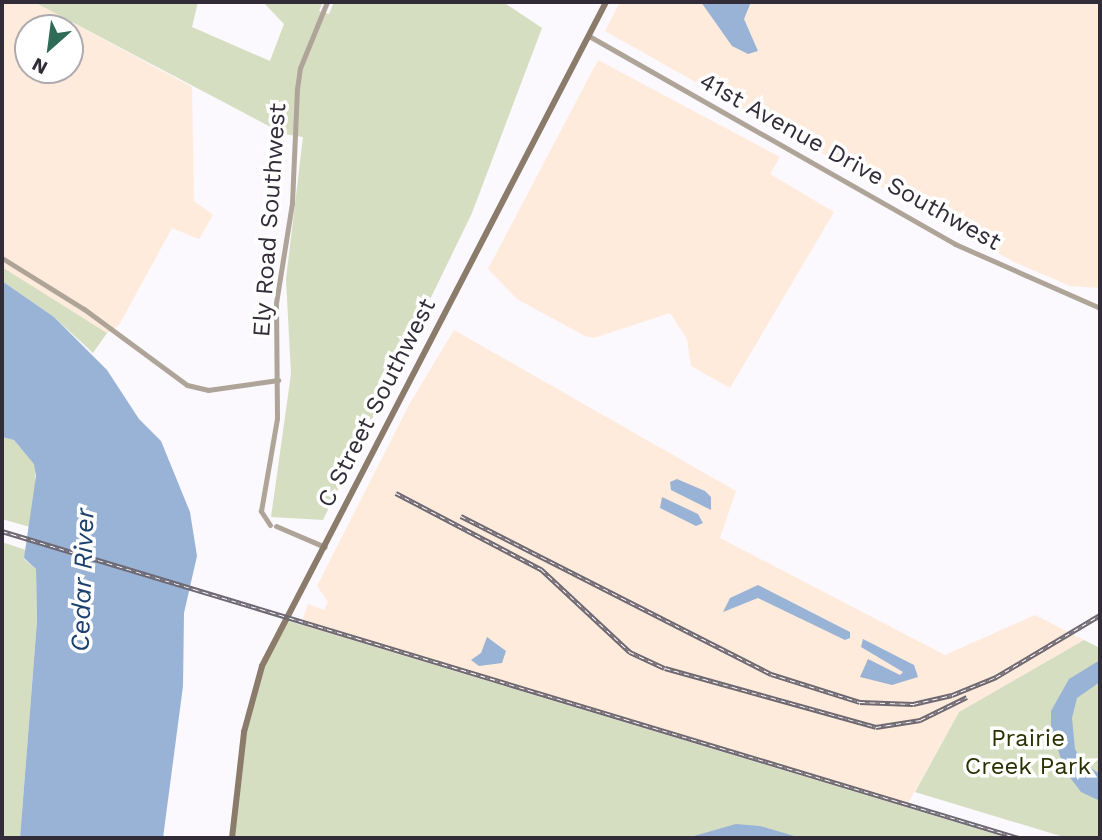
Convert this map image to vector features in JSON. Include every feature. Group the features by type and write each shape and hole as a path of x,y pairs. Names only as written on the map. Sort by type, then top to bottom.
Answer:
{"main road":[{"name":"C Street Southwest","path":"232,838 244,732 256,684 606,2"}],"street":[{"name":"Ely Road Southwest","path":"325,547 273,526 261,511 277,418 276,303 292,203 297,89 300,68 327,2"},
{"name":"41st Avenue Drive Southwest","path":"589,36 955,244 1100,308"},
{"path":"2,258 84,309 187,384 208,390 278,380"}],"shaded area":[{"path":"2,2 34,2 56,14 14,14 14,84 84,84 84,29 192,87 194,201 213,215 199,239 172,228 119,325 107,333 2,267"},
{"path":"620,2 1100,2 1100,288 1070,286 1014,262 605,31"},
{"path":"598,60 780,157 770,174 834,212 730,388 691,366 687,339 670,313 594,338 585,336 517,299 488,269"},
{"path":"454,330 736,491 720,538 945,655 1035,615 1084,640 959,712 906,807 301,625 308,604 324,610 328,602 317,586 409,405"}],"green space":[{"path":"34,2 198,2 192,27 270,61 284,24 263,2 323,2 319,11 329,14 334,2 503,2 542,28 472,213 323,520 271,517 291,374 286,279 303,137 284,134 84,28 84,14 57,14"},
{"path":"2,267 107,333 93,353 54,317 2,281"},
{"path":"2,437 14,440 35,464 36,501 30,527 2,519"},
{"path":"2,542 26,550 24,559 36,569 37,621 20,838 2,838"},
{"path":"285,620 1008,838 232,838 237,781 256,684"},
{"name":"Prairie Creek Park","path":"1084,640 1100,648 1100,838 1067,838 915,792 959,712"}],"water":[{"path":"701,2 751,2 744,19 758,51 748,54 732,46"},
{"name":"Cedar River","path":"2,281 54,317 107,370 139,419 161,441 190,512 197,556 184,613 183,686 163,838 20,838 37,621 36,569 24,558 36,476 34,464 14,440 2,437"},
{"path":"677,479 705,491 711,497 711,510 671,490 670,482"},
{"path":"662,497 698,514 703,523 696,526 660,508"},
{"path":"758,585 850,632 850,638 845,640 758,598 723,612 730,598"},
{"path":"487,637 506,651 502,663 479,666 471,660 481,653"},
{"path":"863,639 914,665 918,677 892,685 860,677 868,659 900,675 903,672 861,647"},
{"path":"1100,660 1100,682 1077,698 1072,718 1075,749 1083,763 1100,774 1100,801 1081,792 1065,771 1051,729 1051,711 1069,679"},
{"path":"736,824 760,826 801,838 687,838"}],"railway":[{"path":"396,493 541,569 630,652 665,668 876,727 920,720 967,697"},
{"path":"461,516 771,674 860,702 913,704 952,695 996,677 1100,615"},
{"path":"2,531 1019,838"}]}
